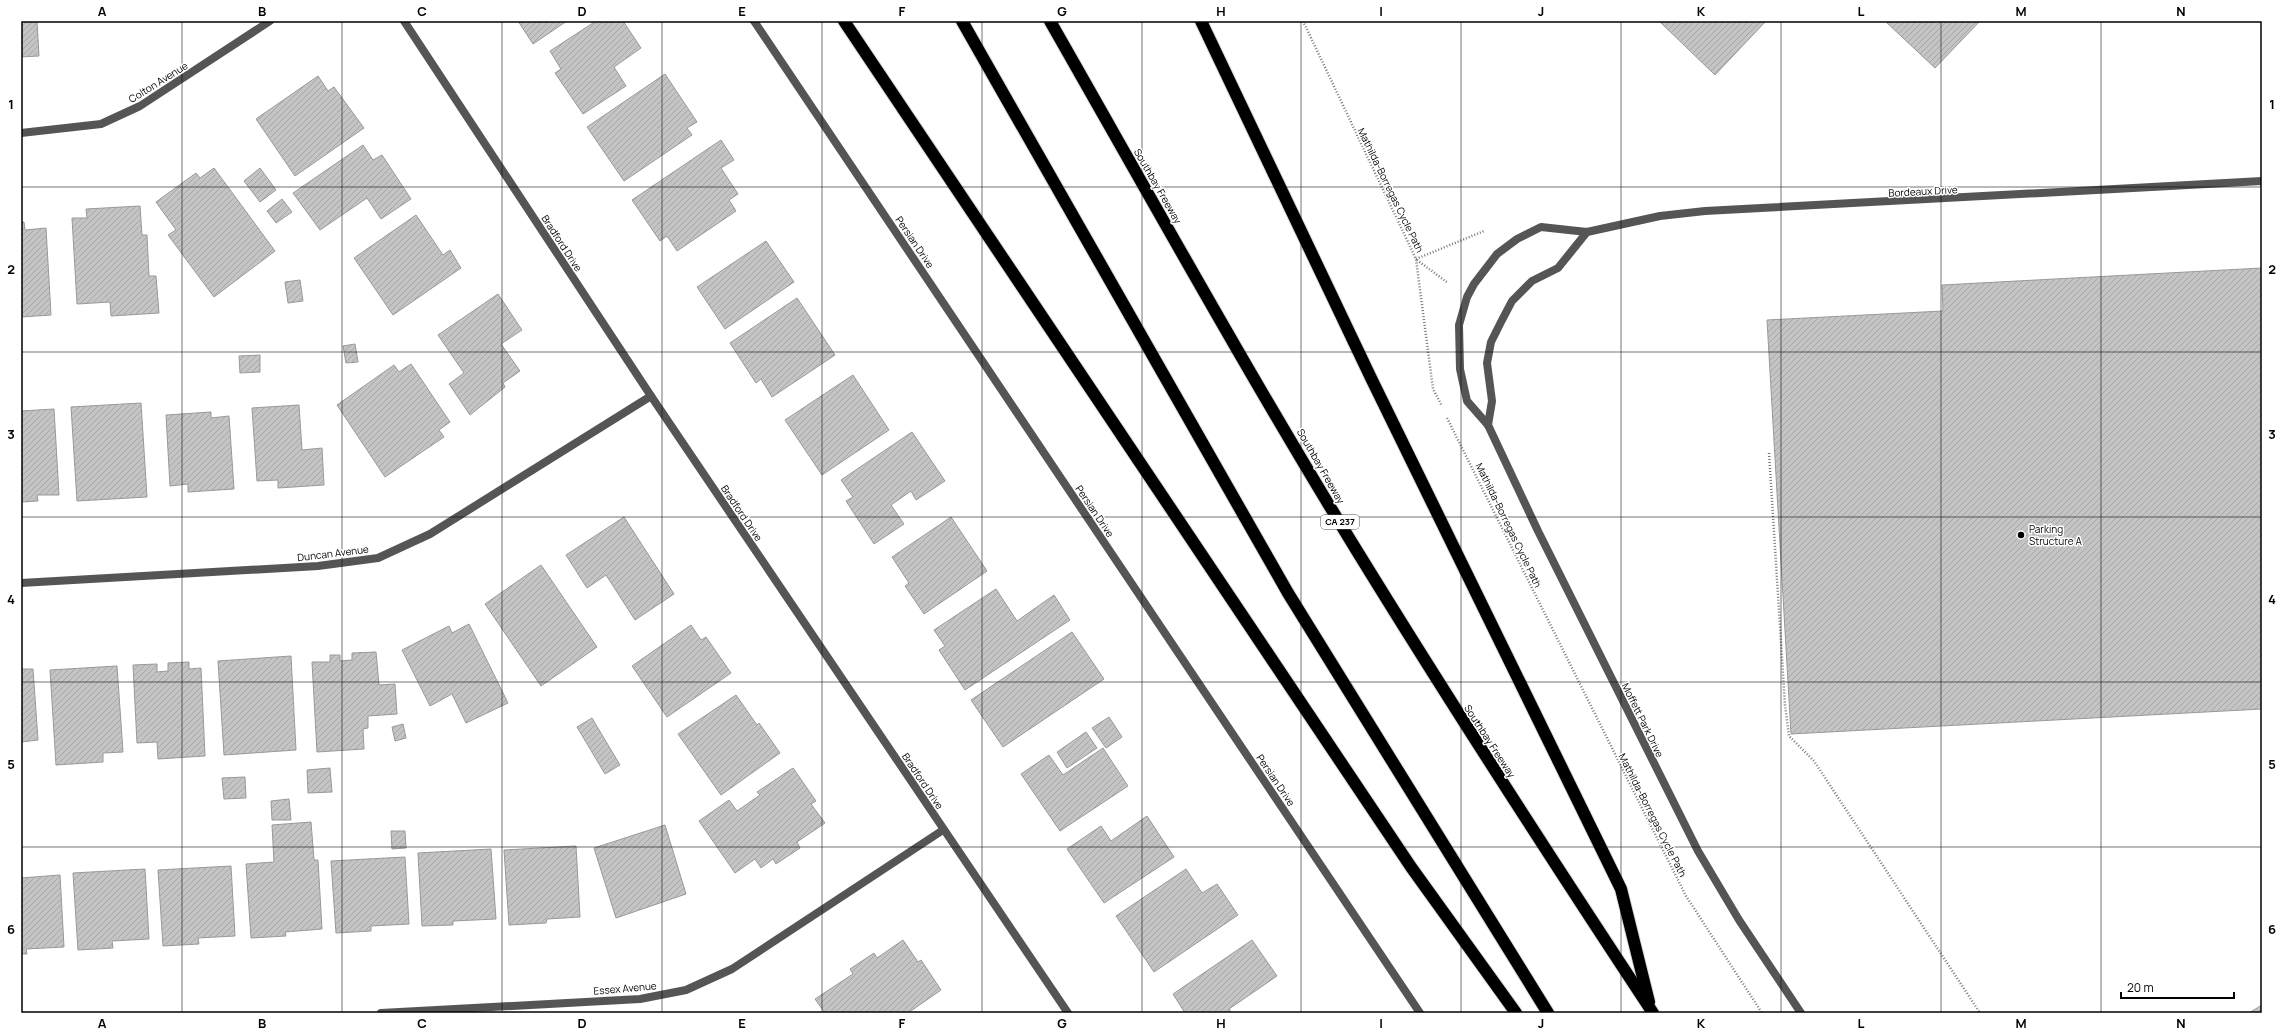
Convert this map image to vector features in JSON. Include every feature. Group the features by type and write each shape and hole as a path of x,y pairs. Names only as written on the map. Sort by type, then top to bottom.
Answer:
{"highway":[{"path":"844,21 1411,867 1516,1013"},
{"path":"962,21 1288,593 1548,1013"},
{"name":"Southbay Freeway","path":"1050,21 1171,234 1355,548 1459,716 1652,1012"},
{"path":"1201,21 1368,371 1621,889 1652,1012"}],"street":[{"name":"Colton Avenue","path":"21,133 101,124 140,106 270,21"},
{"name":"Bradford Drive","path":"404,21 651,396 1068,1013"},
{"name":"Persian Drive","path":"754,21 1420,1013"},
{"name":"Bordeaux Drive","path":"1587,232 1660,216 1705,211 2262,182"},
{"name":"Moffett Park Drive","path":"1587,232 1541,227 1517,239 1497,254 1474,284 1467,297 1459,325 1460,369 1467,401 1488,425 1549,553 1698,850 1739,920 1801,1013"},
{"path":"1488,425 1492,401 1487,363 1491,342 1500,322 1512,301 1532,281 1558,268 1587,232"},
{"name":"Duncan Avenue","path":"21,583 318,566 378,558 430,534 651,396"},
{"name":"Essex Avenue","path":"381,1013 640,999 686,990 732,969 943,830"}],"path":[{"name":"Mathilda-Borregas Cycle Path","path":"1303,21 1416,259 1433,389 1686,896 1762,1013"},
{"path":"1416,259 1447,282"},
{"path":"1769,453 1784,705 1789,736 1814,760 1980,1013"}],"building":[{"path":"21,21 37,21 39,56 21,57"},
{"path":"518,21 567,21 533,44"},
{"path":"596,21 623,21 641,48 614,67 626,86 583,114 555,73 561,69 550,51"},
{"path":"1659,21 1766,21 1715,75"},
{"path":"1885,21 1980,21 1935,68"},
{"path":"665,74 697,122 687,128 692,135 624,181 587,127"},
{"path":"318,76 328,91 334,87 364,128 295,176 256,119"},
{"path":"721,140 734,160 721,168 738,194 729,200 736,211 677,251 667,236 660,241 632,200"},
{"path":"363,145 373,160 382,155 411,199 381,219 367,198 320,230 293,193"},
{"path":"214,168 275,251 214,297 168,235 176,230 156,202 196,173 200,178"},
{"path":"260,168 276,190 260,202 244,181"},
{"path":"282,199 292,212 276,223 267,211"},
{"path":"140,206 142,235 147,235 149,276 156,276 159,313 111,316 110,302 77,304 72,218 87,218 86,209"},
{"path":"416,215 443,255 450,250 461,268 393,315 354,258"},
{"path":"21,222 24,222 25,230 46,228 51,315 21,317"},
{"path":"766,241 794,282 725,329 697,287"},
{"name":"Parking Structure A","path":"2262,268 2262,709 1791,734 1767,320 1943,311 1942,285"},
{"path":"300,280 303,301 288,303 285,282"},
{"path":"498,294 522,330 501,344 520,371 503,383 505,387 470,415 449,384 464,373 438,335"},
{"path":"797,298 835,355 772,397 761,379 756,383 730,343"},
{"path":"355,344 358,362 346,363 343,346"},
{"path":"260,355 260,372 240,373 239,356"},
{"path":"411,364 450,422 439,430 444,437 385,477 337,405 394,365 399,372"},
{"path":"853,375 889,430 822,475 785,420"},
{"path":"141,403 147,497 77,501 71,407"},
{"path":"299,405 302,450 322,448 324,485 278,488 278,480 257,481 252,408"},
{"path":"54,409 59,495 37,495 38,501 21,502 21,411"},
{"path":"211,412 211,418 229,416 234,489 188,492 188,484 170,486 166,415"},
{"path":"912,432 945,481 916,500 911,491 891,505 904,524 874,544 846,501 853,497 841,480"},
{"path":"624,517 674,594 635,620 606,575 587,588 566,555"},
{"path":"951,517 987,571 924,614 905,586 909,583 892,557"},
{"path":"541,565 597,647 541,686 485,604"},
{"path":"996,589 1017,621 1054,595 1070,620 965,690 939,650 945,646 934,630"},
{"path":"469,624 508,703 466,723 452,694 430,706 402,650 449,626 452,633"},
{"path":"691,625 701,640 706,637 731,673 667,717 632,666"},
{"path":"1072,632 1104,679 1003,747 971,700"},
{"path":"376,652 379,685 395,684 397,714 368,716 368,728 363,729 364,749 317,752 312,662 330,662 330,655 340,655 340,661 352,660 352,653"},
{"path":"291,656 296,750 224,755 218,661"},
{"path":"189,662 189,669 201,668 205,756 158,759 157,742 137,743 133,665 157,664 157,672 168,671 168,663"},
{"path":"117,666 123,752 103,753 103,762 56,765 50,670"},
{"path":"21,669 33,669 38,740 21,742"},
{"path":"736,695 757,725 759,723 780,753 721,795 678,734"},
{"path":"1109,717 1122,737 1106,748 1092,728"},
{"path":"592,718 620,765 605,774 577,727"},
{"path":"403,724 406,738 395,741 392,727"},
{"path":"1086,732 1097,748 1067,768 1057,752"},
{"path":"1103,748 1128,786 1060,831 1021,774 1049,755 1063,775"},
{"path":"330,768 332,792 308,793 307,770"},
{"path":"793,768 816,801 811,804 825,823 797,842 800,848 776,864 773,859 761,868 755,859 735,873 699,821 729,800 737,811 760,795 757,792"},
{"path":"245,777 246,798 224,799 222,778"},
{"path":"289,799 291,820 272,820 271,801"},
{"path":"1147,816 1174,857 1104,903 1067,849 1101,826 1111,841"},
{"path":"311,822 314,860 318,860 322,929 285,932 286,936 251,938 246,864 274,862 272,825"},
{"path":"665,825 686,894 616,918 594,848"},
{"path":"391,831 405,831 406,848 392,849"},
{"path":"576,846 580,917 547,919 546,923 509,925 504,850"},
{"path":"491,849 496,919 453,921 453,925 422,926 418,853"},
{"path":"405,857 409,924 371,926 371,931 336,933 331,861"},
{"path":"231,866 235,936 198,938 199,944 163,946 158,870"},
{"path":"145,869 149,939 112,941 113,948 78,950 73,873"},
{"path":"1186,869 1202,893 1217,884 1238,915 1154,972 1116,916"},
{"path":"60,875 64,947 26,949 27,954 21,954 21,878"},
{"path":"903,940 918,962 921,960 941,990 908,1013 825,1013 815,999 853,974 850,969 874,953 877,958"},
{"path":"1252,940 1277,976 1229,1009 1232,1013 1185,1013 1173,994"},
{"path":"2262,1005 2262,1013 2249,1013"}],"place":[{"name":"Parking Structure A","path":"2021,535"}]}
